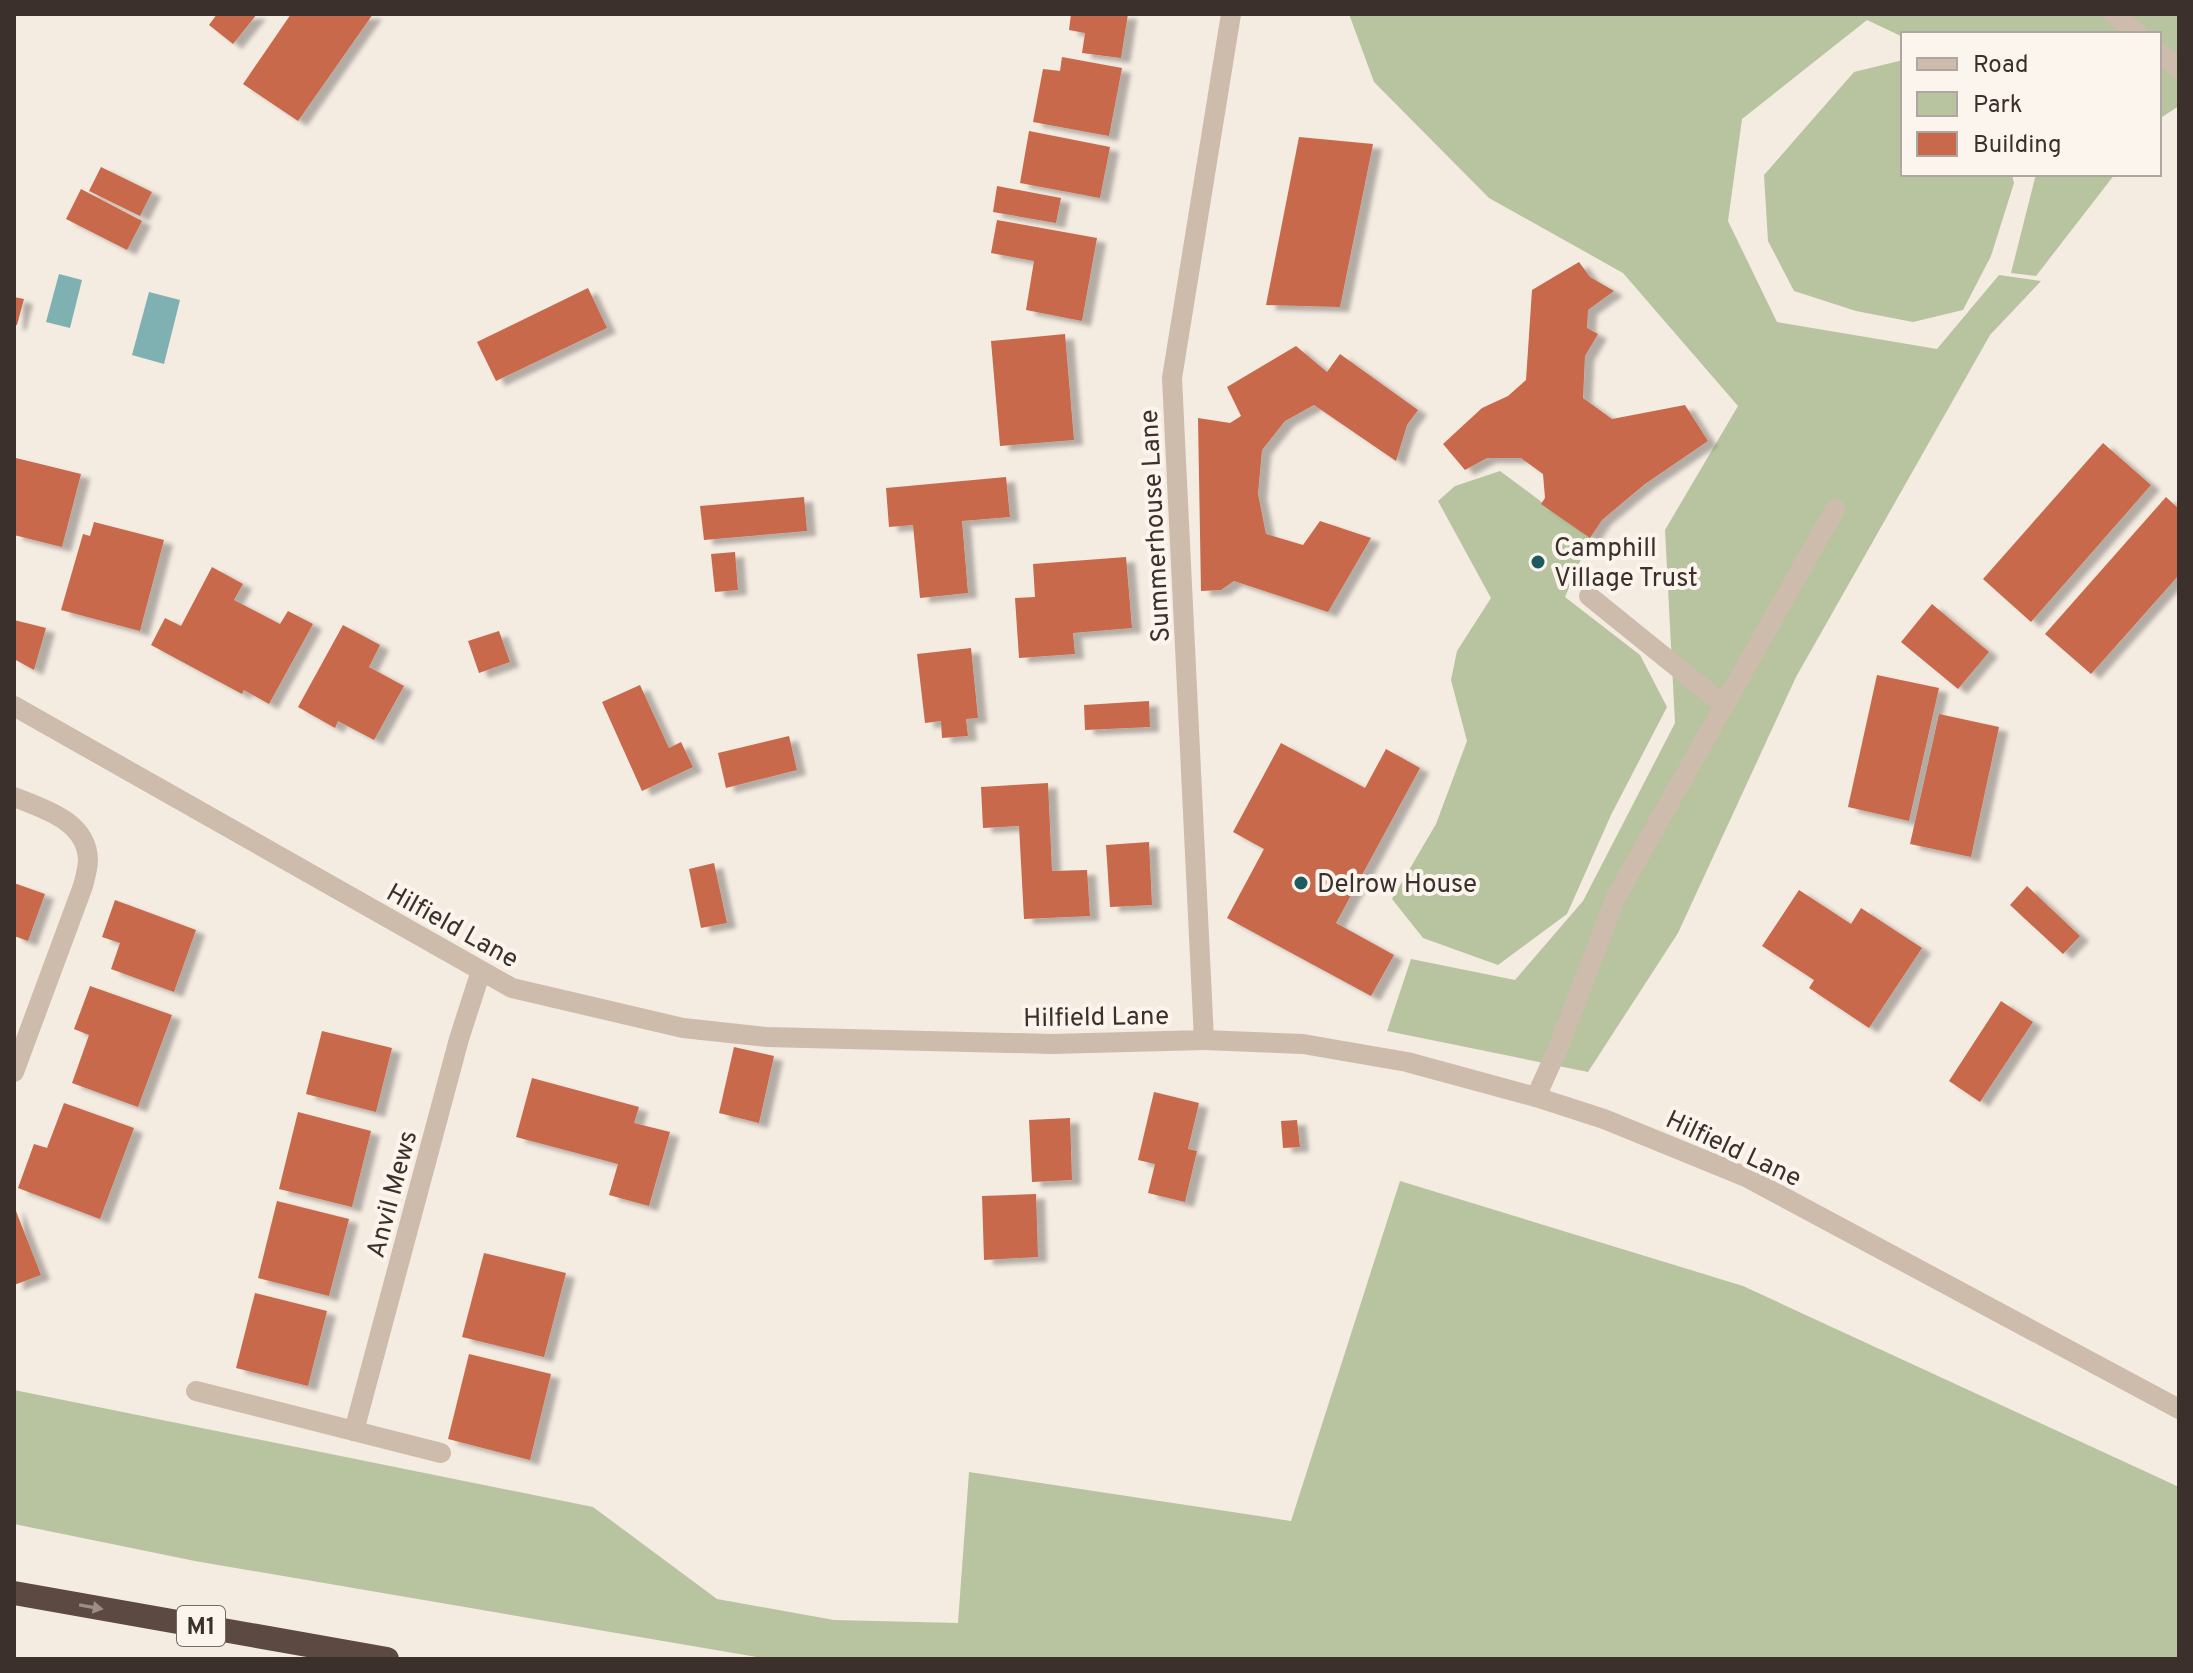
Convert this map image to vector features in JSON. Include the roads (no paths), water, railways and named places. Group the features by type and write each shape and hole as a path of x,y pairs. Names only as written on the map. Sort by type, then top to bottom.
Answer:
{"highway":[{"name":"M1","path":"14,1593 387,1659"}],"street":[{"name":"Summerhouse Lane","path":"1204,1040 1172,378 1231,14"},
{"path":"2114,14 2136,32"},
{"path":"2161,54 2179,69"},
{"path":"1536,1097 1616,897 1835,509"},
{"path":"1589,596 1724,705"},
{"name":"Hilfield Lane","path":"14,706 512,988 683,1028 766,1037 1052,1044 1204,1040 1303,1044 1392,1059 1536,1097 1604,1119 1746,1177 2179,1409"},
{"path":"14,797 57,815 76,828 88,860 83,886 14,1072"},
{"name":"Anvil Mews","path":"354,1431 455,1054 481,971"},
{"path":"196,1391 441,1453"}],"water":[{"path":"59,274 82,280 70,328 46,322"},
{"path":"149,292 180,300 164,364 132,355"}],"place":[{"name":"Camphill Village Trust","path":"1538,562"},
{"name":"Delrow House","path":"1301,883"}]}
